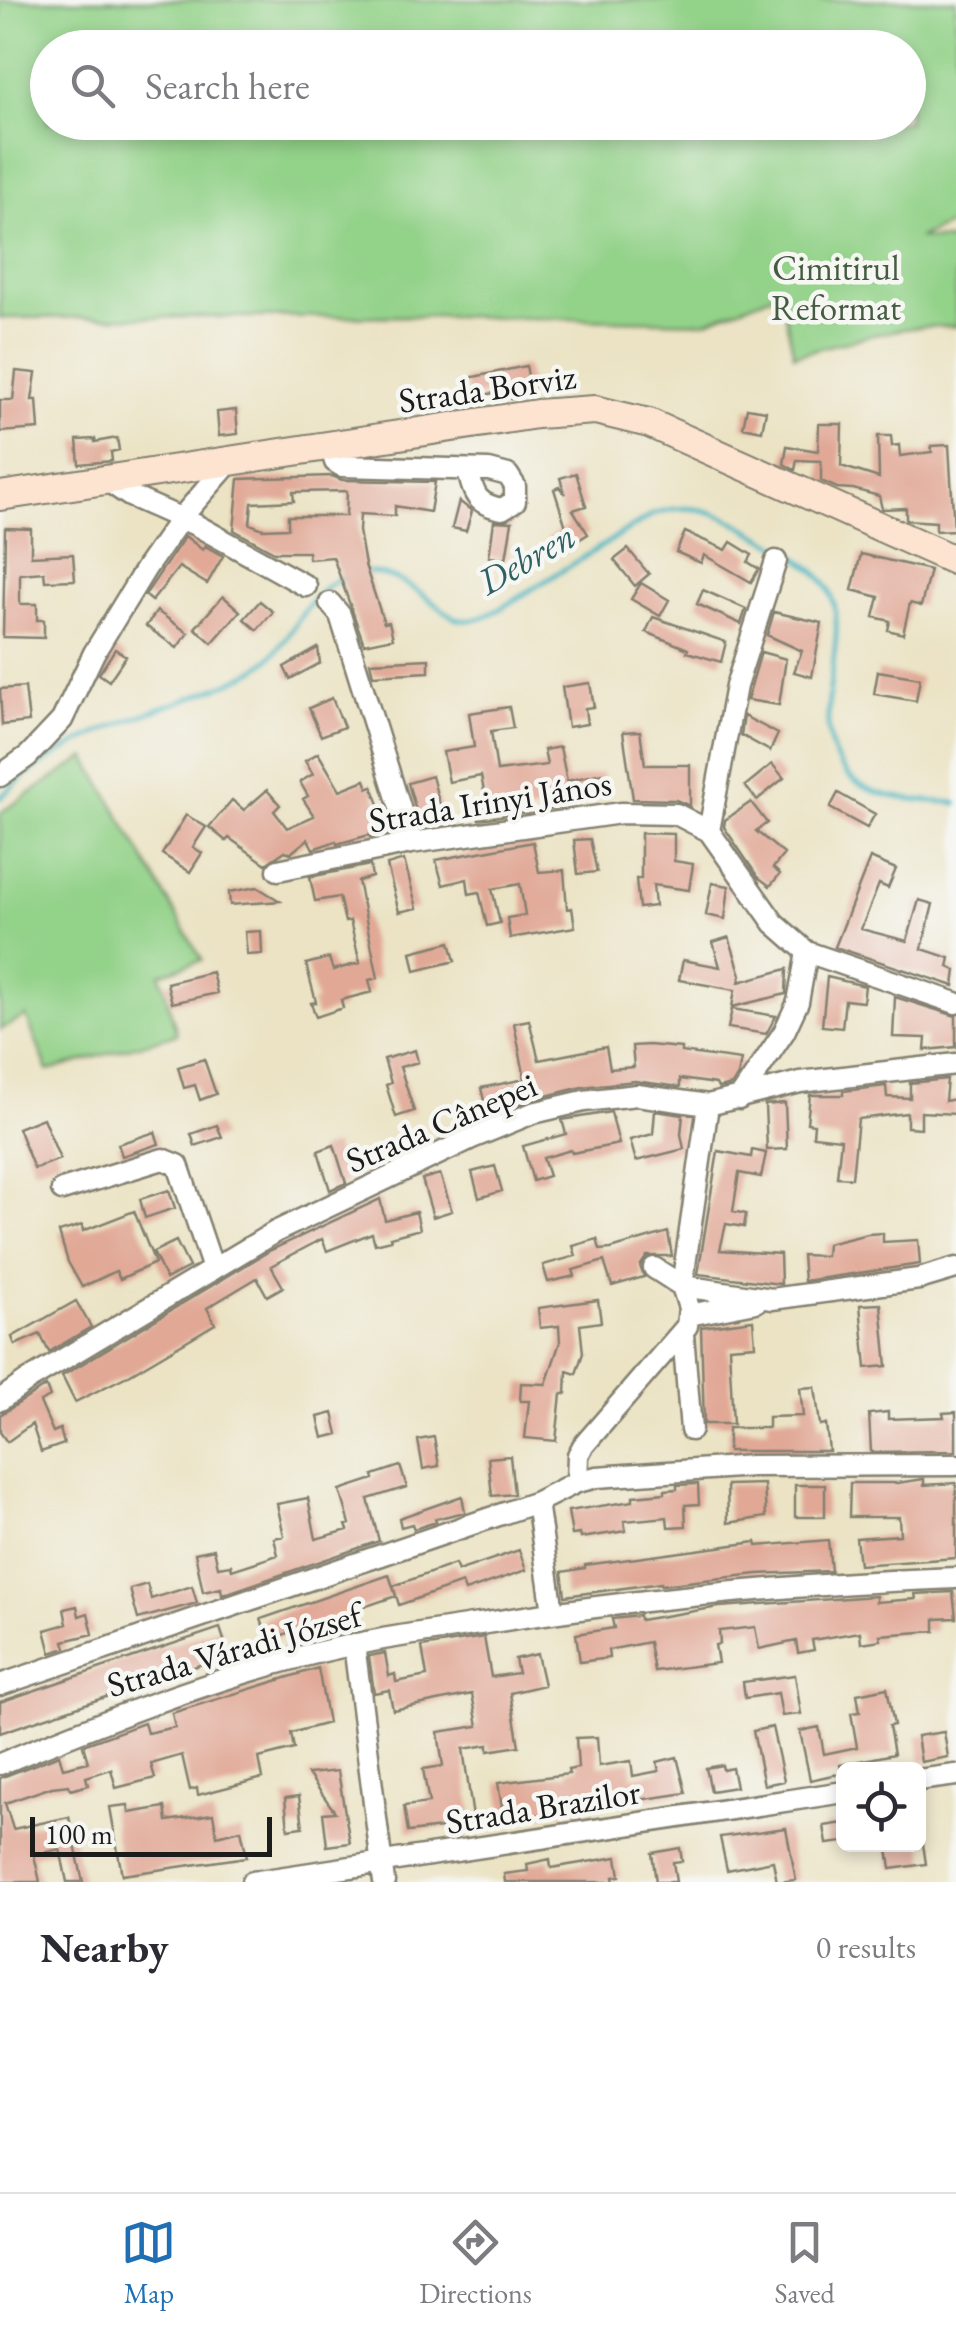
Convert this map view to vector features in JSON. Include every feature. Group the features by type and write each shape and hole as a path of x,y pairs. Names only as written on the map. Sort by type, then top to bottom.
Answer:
{"main road":[{"name":"Strada Borviz","path":"0,496 566,410 595,410 650,423 956,561"}],"street":[{"path":"331,448 335,462 342,466 468,471"},
{"path":"0,776 28,756 62,720 94,653 146,568 182,518 230,463"},
{"path":"106,480 306,586"},
{"path":"776,561 736,686 709,831 774,922 807,952 956,1002"},
{"path":"330,603 340,615 410,844"},
{"name":"Strada Irinyi János","path":"278,870 410,844 645,812 676,814 709,831"},
{"path":"739,1099 784,1032 798,1002 807,952"},
{"name":"Strada Cânepei","path":"0,1400 275,1232 533,1113 584,1101 638,1095 708,1105 800,1082 956,1064"},
{"path":"691,1430 682,1286 708,1105"},
{"path":"62,1190 163,1159 178,1164 213,1269"},
{"path":"654,1268 682,1286 772,1300"},
{"path":"577,1482 582,1446 686,1324 772,1300 902,1282 956,1268"},
{"name":"Strada Váradi József","path":"0,1686 537,1502 577,1482 639,1472 752,1466 956,1466"},
{"path":"537,1502 553,1612"},
{"name":"Strada Váradi József","path":"0,1764 127,1712 266,1667 354,1644 553,1612 774,1587 956,1578"},
{"path":"354,1644 383,1873"},
{"path":"926,1779 956,1774"},
{"name":"Strada Brazilor","path":"252,1882 383,1873 836,1793"}],"green space":[{"name":"Cimitirul Reformat","path":"0,0 956,0 956,222 918,238 956,241 956,327 895,330 794,355 780,292 705,322 442,316 0,318"},
{"path":"86,757 202,960 160,974 177,1034 48,1071 26,1016 0,1030 0,813"}],"building":[{"path":"526,366 532,394 511,399 509,390 468,398 464,379"},
{"path":"16,371 36,373 32,400 37,400 39,429 0,432 0,400 13,400"},
{"path":"747,408 766,411 762,431 743,427"},
{"path":"236,410 238,434 219,436 217,412"},
{"path":"819,424 842,424 841,466 879,478 878,436 891,436 892,446 899,445 900,456 932,452 931,446 949,445 954,530 936,531 936,522 906,520 906,508 882,509 879,496 821,481 821,461 797,460 795,470 784,464 787,446 818,451"},
{"path":"117,438 119,450 111,452 112,461 79,464 77,440"},
{"path":"576,473 586,506 573,510 588,534 556,554 547,539 566,527 554,489 559,487 565,494 560,478"},
{"path":"332,476 342,480 435,482 430,512 395,506 395,516 360,514 365,565 384,623 389,622 393,638 364,644 333,557 309,559 308,552 274,552 234,530 239,479","holes":["347,491 346,516 288,516 288,528 263,529 250,524 252,503 294,501 293,492"]},
{"path":"459,501 472,511 466,531 452,528"},
{"path":"494,521 512,522 506,559 489,557"},
{"path":"5,528 31,529 31,556 73,554 75,580 45,581 44,572 20,574 20,604 37,604 37,620 44,620 44,638 3,637"},
{"path":"685,532 726,550 731,542 752,555 748,562 759,569 751,582 704,555 701,563 676,552"},
{"path":"185,536 203,550 205,546 223,556 207,584 179,567 152,601 145,595"},
{"path":"628,549 649,574 635,586 614,560"},
{"path":"861,554 930,570 921,606 910,603 903,634 888,630 890,621 874,617 879,597 852,590"},
{"path":"641,583 669,600 660,616 631,599"},
{"path":"703,590 746,609 741,624 697,604"},
{"path":"223,596 240,611 212,643 195,628"},
{"path":"260,601 273,612 257,630 244,619"},
{"path":"157,611 188,633 177,648 146,626"},
{"path":"774,612 822,623 812,677 794,672 802,651 767,635"},
{"path":"653,617 726,642 721,662 687,652 688,649 646,632"},
{"path":"318,648 320,663 290,679 284,667"},
{"path":"115,649 126,656 109,681 99,674"},
{"path":"761,652 786,659 779,705 747,700"},
{"path":"429,659 429,672 373,675 370,662"},
{"path":"878,671 920,678 916,701 874,694"},
{"path":"590,683 594,707 585,708 587,724 568,727 562,687"},
{"path":"25,687 29,722 2,725 0,689"},
{"path":"332,698 344,727 321,736 309,708"},
{"path":"509,707 513,728 491,731 497,771 547,765 544,750 560,747 567,781 602,773 606,794 556,808 479,819 477,808 487,806 481,776 449,782 443,752 474,747 469,713"},
{"path":"744,716 778,734 770,751 741,735"},
{"path":"640,731 645,765 690,765 690,806 676,800 633,799 623,732"},
{"path":"318,753 340,790 365,780 368,788 372,786 390,833 337,844 336,841 313,849 308,839 291,853 285,851 266,864 209,827 232,800 244,810 267,790 280,805 274,811 287,828 314,816 303,799 308,796 300,782 313,774 305,761"},
{"path":"772,764 784,778 757,800 745,786"},
{"path":"432,776 445,824 421,828 408,783"},
{"path":"838,793 875,814 867,828 830,808"},
{"path":"751,802 767,823 756,831 784,854 773,868 780,874 770,886 758,877 724,827 725,820"},
{"path":"186,815 206,827 193,847 202,853 190,872 162,854"},
{"path":"641,833 674,834 674,861 693,864 689,890 653,885 655,906 639,908 636,879 641,879"},
{"path":"590,839 597,872 578,874 574,840"},
{"path":"533,842 539,872 564,870 567,909 572,908 575,927 510,938 507,918 525,915 520,884 492,889 500,923 487,926 479,892 469,894 467,879 443,885 436,860"},
{"path":"870,858 896,869 888,888 879,884 861,929 907,941 919,900 933,904 922,949 950,958 948,967 956,970 954,986 835,947"},
{"path":"404,860 417,908 399,912 387,865"},
{"path":"370,865 372,877 358,881 378,978 369,980 372,992 341,1000 343,1008 316,1017 306,964 329,958 333,970 360,963 350,921 345,922 339,897 315,901 310,877"},
{"path":"712,883 729,886 725,919 706,915"},
{"path":"257,887 280,901 230,905 229,892"},
{"path":"261,931 262,954 247,955 245,932"},
{"path":"729,937 741,975 739,982 787,969 786,994 732,1007 735,990 679,980 683,960 720,967 713,942"},
{"path":"450,942 455,961 415,971 411,952"},
{"path":"212,972 217,993 172,1003 167,983"},
{"path":"827,977 865,986 863,1002 845,1000 842,1028 822,1026"},
{"path":"895,997 956,1016 956,1047 925,1050 926,1038 893,1037"},
{"path":"732,1009 776,1016 766,1034 728,1028"},
{"path":"529,1020 539,1060 606,1047 610,1069 634,1067 632,1046 649,1045 741,1060 738,1075 732,1085 718,1088 716,1084 680,1079 680,1087 635,1081 582,1087 530,1100 488,1117 481,1088 525,1079 514,1023"},
{"path":"415,1050 418,1062 400,1067 414,1111 396,1117 386,1085 391,1083 384,1059"},
{"path":"204,1059 216,1094 200,1100 195,1085 184,1088 178,1067"},
{"path":"947,1079 945,1101 956,1099 956,1114 921,1112 921,1128 907,1127 907,1113 858,1119 852,1178 837,1177 841,1139 813,1136 814,1124 807,1123 810,1095 843,1095 843,1091 886,1086 887,1097 910,1098 910,1083"},
{"path":"785,1103 787,1149 767,1150 765,1105"},
{"path":"655,1111 683,1115 684,1149 636,1161 630,1140 653,1134"},
{"path":"611,1112 619,1144 543,1158 549,1176 533,1181 523,1146 566,1134 562,1120"},
{"path":"43,1118 60,1159 34,1169 18,1128"},
{"path":"217,1125 222,1137 195,1146 191,1134"},
{"path":"155,1132 159,1144 122,1156 118,1144"},
{"path":"334,1145 346,1183 330,1190 318,1151"},
{"path":"752,1150 766,1153 761,1177 739,1173 733,1211 746,1214 744,1227 726,1224 720,1250 780,1254 781,1284 698,1274 718,1151 751,1157"},
{"path":"495,1166 502,1191 479,1198 472,1172"},
{"path":"440,1174 452,1211 433,1217 422,1179"},
{"path":"169,1190 175,1208 145,1218 140,1199"},
{"path":"380,1199 385,1220 416,1212 420,1229 375,1244 372,1233 327,1251 322,1239 271,1266 283,1287 267,1296 257,1278 207,1308 215,1324 75,1402 62,1376 271,1250"},
{"path":"134,1211 155,1263 120,1279 116,1271 82,1287 68,1262 59,1232 82,1225 83,1231"},
{"path":"668,1232 672,1256 647,1256 640,1266 644,1277 612,1286 604,1261 573,1270 575,1276 548,1282 543,1265 576,1256 573,1246 597,1239 600,1250 611,1249"},
{"path":"883,1233 883,1242 918,1240 920,1264 804,1281 802,1255 826,1256 827,1244"},
{"path":"176,1241 189,1267 166,1279 153,1252"},
{"path":"598,1300 601,1322 580,1325 583,1353 576,1374 567,1371 556,1441 525,1438 529,1401 520,1401 521,1383 546,1384 560,1342 559,1326 540,1328 538,1308"},
{"path":"76,1301 91,1327 49,1352 40,1334 15,1345 12,1337"},
{"path":"881,1304 887,1366 866,1368 860,1305"},
{"path":"753,1320 755,1345 729,1347 733,1424 704,1424 701,1327"},
{"path":"46,1386 50,1397 40,1402 53,1432 60,1429 64,1444 41,1452 32,1424 7,1442 0,1432 0,1415"},
{"path":"815,1387 820,1425 826,1424 829,1451 728,1451 728,1428 768,1428 768,1417 803,1416 800,1388"},
{"path":"888,1412 888,1419 944,1417 943,1413 956,1412 956,1451 871,1452 869,1414"},
{"path":"333,1413 338,1434 323,1438 318,1417"},
{"path":"434,1437 439,1466 423,1469 418,1440"},
{"path":"510,1456 514,1494 492,1496 488,1458"},
{"path":"400,1466 407,1487 368,1499 379,1541 222,1595 221,1588 203,1592 195,1553 214,1549 218,1567 231,1565 232,1570 278,1555 274,1538 284,1536 277,1504 308,1498 316,1539 348,1530 346,1525 350,1524 340,1490"},
{"path":"924,1479 924,1485 956,1483 956,1558 859,1565 856,1538 900,1535 899,1517 849,1517 850,1483"},
{"path":"698,1484 699,1504 685,1505 686,1526 668,1527 667,1517 624,1521 626,1531 581,1538 580,1534 572,1535 568,1511 633,1501 633,1496"},
{"path":"764,1484 766,1517 728,1523 727,1485"},
{"path":"795,1485 825,1485 825,1517 795,1517"},
{"path":"462,1496 465,1512 414,1529 412,1524 401,1527 399,1518"},
{"path":"828,1540 831,1571 661,1583 565,1596 562,1572 585,1565 756,1542 757,1546"},
{"path":"519,1550 526,1570 465,1591 462,1583 399,1605 393,1586 455,1564 458,1571"},
{"path":"389,1575 396,1596 268,1640 261,1619"},
{"path":"147,1584 151,1599 192,1586 197,1603 138,1619 130,1589"},
{"path":"953,1592 956,1618 935,1619 935,1631 880,1635 881,1640 861,1643 860,1632 812,1640 814,1650 798,1653 796,1641 759,1649 755,1627 719,1631 720,1644 715,1645 718,1663 654,1671 649,1642 608,1650 609,1658 580,1662 576,1634 614,1628 612,1619 639,1616 640,1620 719,1607 876,1596 876,1602 916,1599 915,1594"},
{"path":"77,1606 79,1616 88,1613 93,1634 64,1641 66,1648 51,1653 45,1630 67,1624 64,1609"},
{"path":"220,1628 229,1655 0,1733 0,1702"},
{"path":"484,1637 491,1677 518,1673 515,1659 537,1654 544,1685 510,1693 519,1746 488,1751 488,1745 463,1749 474,1824 408,1832 404,1806 429,1803 423,1769 443,1766 438,1732 478,1726 472,1694 393,1710 389,1690 374,1693 369,1656 385,1653 389,1676 395,1674 396,1682 427,1676 422,1647"},
{"path":"318,1668 328,1723 291,1733 294,1749 259,1758 263,1778 198,1795 197,1788 190,1790 182,1755 151,1764 155,1778 116,1788 111,1769 86,1777 88,1785 71,1790 69,1785 52,1787 5,1803 13,1829 69,1817 83,1882 67,1882 60,1849 34,1855 40,1882 0,1882 0,1778 59,1755 63,1768 88,1762 83,1745 144,1723 147,1733 175,1727 172,1713"},
{"path":"795,1675 801,1714 782,1716 778,1693 745,1698 743,1682"},
{"path":"887,1688 894,1725 889,1726 894,1754 836,1762 836,1774 810,1780 800,1731 819,1727 824,1754 857,1747 851,1713 860,1712 857,1694"},
{"path":"772,1727 784,1781 764,1785 753,1731"},
{"path":"944,1732 948,1757 921,1762 917,1736"},
{"path":"597,1737 599,1766 631,1761 633,1776 659,1771 657,1762 677,1757 686,1793 504,1820 498,1783 569,1774 568,1770 578,1768 576,1738"},
{"path":"722,1765 723,1770 732,1768 736,1787 711,1791 706,1768"},
{"path":"338,1771 350,1843 327,1846 323,1813 335,1812 308,1774"},
{"path":"299,1796 303,1827 288,1829 285,1798"},
{"path":"128,1805 129,1813 165,1807 167,1821 213,1814 217,1836 241,1830 247,1857 122,1875 110,1807"},
{"path":"836,1824 836,1843 827,1844 824,1826"},
{"path":"786,1828 796,1880 777,1882 773,1861 727,1870 720,1837"},
{"path":"680,1848 682,1861 673,1862 676,1882 656,1882 652,1853"},
{"path":"888,1852 924,1852 926,1864 891,1869"},
{"path":"617,1857 620,1876 613,1877 614,1882 505,1882 504,1874 528,1871 527,1864 550,1859 551,1868"}],"waterway":[{"name":"Debren","path":"363,572 400,581 456,619 472,620 498,610 654,514 691,508 724,517 803,561 828,588 835,608 836,631 829,731 834,754 847,774 857,783 883,794 956,803"},
{"name":"Debren","path":"0,798 38,766 81,741 258,668 280,646 319,593 347,576"}]}
